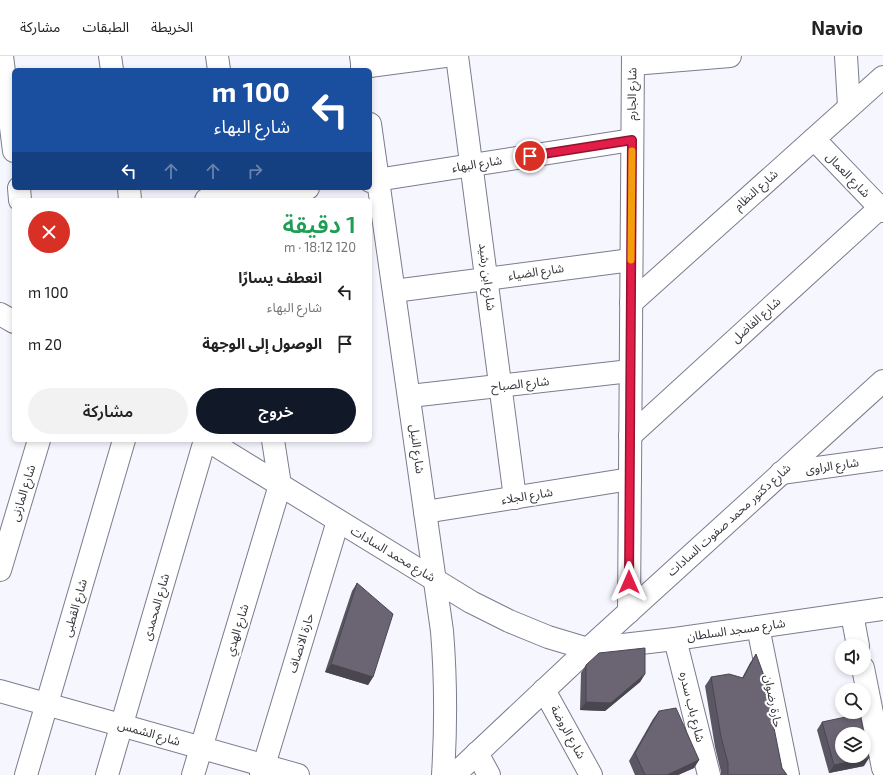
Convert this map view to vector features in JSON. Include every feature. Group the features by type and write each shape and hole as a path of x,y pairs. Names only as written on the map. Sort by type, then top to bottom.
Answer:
{"street":[{"path":"2,56 12,135"},
{"path":"110,56 112,68"},
{"path":"217,56 219,68"},
{"path":"362,64 445,56"},
{"name":"شارع ابن رشيد","path":"457,56 515,498"},
{"path":"633,60 730,56"},
{"path":"846,56 849,106"},
{"name":"شارع الجارم","path":"628,612 633,60"},
{"name":"شارع النظام","path":"631,303 849,106 883,78"},
{"name":"شارع العمال","path":"814,139 882,208"},
{"name":"شارع البهاء","path":"374,180 632,140"},
{"name":"شارع النيل","path":"372,152 374,180 394,291 410,396 442,631 446,683 446,734 443,775"},
{"path":"218,198 288,190"},
{"name":"شارع الفاضل","path":"630,436 882,208"},
{"name":"شارع الضياء","path":"394,291 631,260"},
{"path":"0,314 12,321"},
{"path":"0,331 12,328"},
{"name":"شارع الصباح","path":"410,396 630,372"},
{"name":"شارع دكتور محمد صفوت السادات","path":"454,775 628,612 883,381"},
{"name":"شارع المازنى","path":"0,570 37,442"},
{"name":"شارع القطبى","path":"26,775 123,442"},
{"name":"شارع المحمدى","path":"107,775 205,442"},
{"name":"شارع محمد السادات","path":"209,442 471,602 509,621 548,637 588,649"},
{"path":"273,442 280,485"},
{"name":"شارع الراوى","path":"781,473 883,459"},
{"name":"شارع الجلاء","path":"425,512 630,479"},
{"name":"شارع الهدي","path":"193,775 280,485"},
{"name":"حارة الانصاف","path":"262,770 338,521"},
{"name":"شارع مسجد السلطان","path":"588,649 675,639 883,609"},
{"path":"852,614 857,639"},
{"name":"حارة رضوان","path":"758,627 788,775"},
{"name":"شارع باب سدره","path":"675,639 709,775"},
{"path":"864,675 883,768"},
{"name":"شارع الروضة","path":"544,690 591,775"},
{"name":"شارع الشمس","path":"0,691 201,748 262,770 298,775"},
{"path":"477,753 489,775"}],"building":[{"path":"357,583 393,614 373,677 331,664"},
{"path":"645,648 645,674 611,703 586,702 586,665 599,653"},
{"path":"756,654 763,673 782,768 787,775 728,775 728,763 721,737 711,677 729,674 743,678"},
{"path":"676,708 699,760 667,775 645,775 635,753 659,711"},
{"path":"836,719 861,719 863,727 835,727 835,763 844,763 834,765 822,722"}],"slow traffic":[{"path":"631,260 632,151"}],"route":[{"path":"530,156 632,140 629,582"}]}
